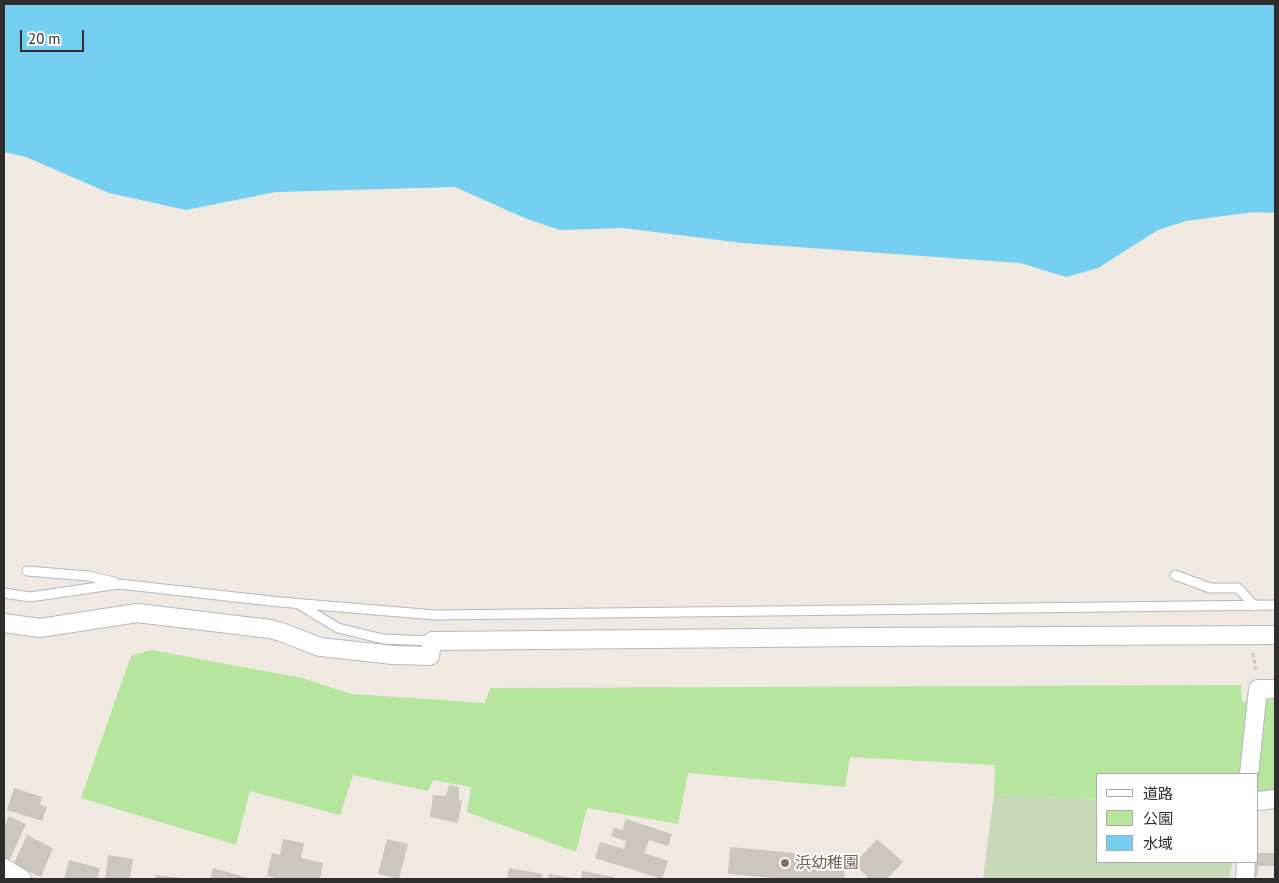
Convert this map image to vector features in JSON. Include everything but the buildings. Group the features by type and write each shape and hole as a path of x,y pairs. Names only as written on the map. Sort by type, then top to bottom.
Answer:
{"street":[{"path":"4,623 40,628 137,613 270,629 320,647 393,655 430,656 432,641 1275,635"},
{"path":"1249,773 1267,689"},
{"path":"1259,801 1275,799"},
{"path":"1245,879 1246,863"},
{"path":"4,868 22,879"}],"lane":[{"path":"27,571 88,576 119,584 299,604 435,615 1275,605"},
{"path":"1175,575 1210,588 1238,588 1255,606"},
{"path":"4,593 30,597 119,584"},
{"path":"299,604 338,628 383,639 432,641"}],"path":[{"path":"1251,635 1267,689"}],"green space":[{"path":"151,650 302,678 351,694 485,703 490,688 1241,685 1242,702 1275,699 1275,790 1259,792 1259,773 1096,773 1096,800 994,794 995,765 850,757 845,787 688,773 678,824 587,808 576,852 467,812 471,787 433,780 428,791 353,775 340,815 250,791 236,845 81,798 131,656"},
{"path":"994,794 1096,800 1096,863 1232,863 1230,879 983,879"}],"water":[{"path":"4,4 1275,4 1275,213 1254,212 1186,221 1158,230 1098,268 1066,277 1020,263 742,243 623,228 560,230 527,219 455,187 276,192 186,210 109,193 26,157 4,152"}],"place":[{"name":"浜幼稚園","path":"785,863"}]}
